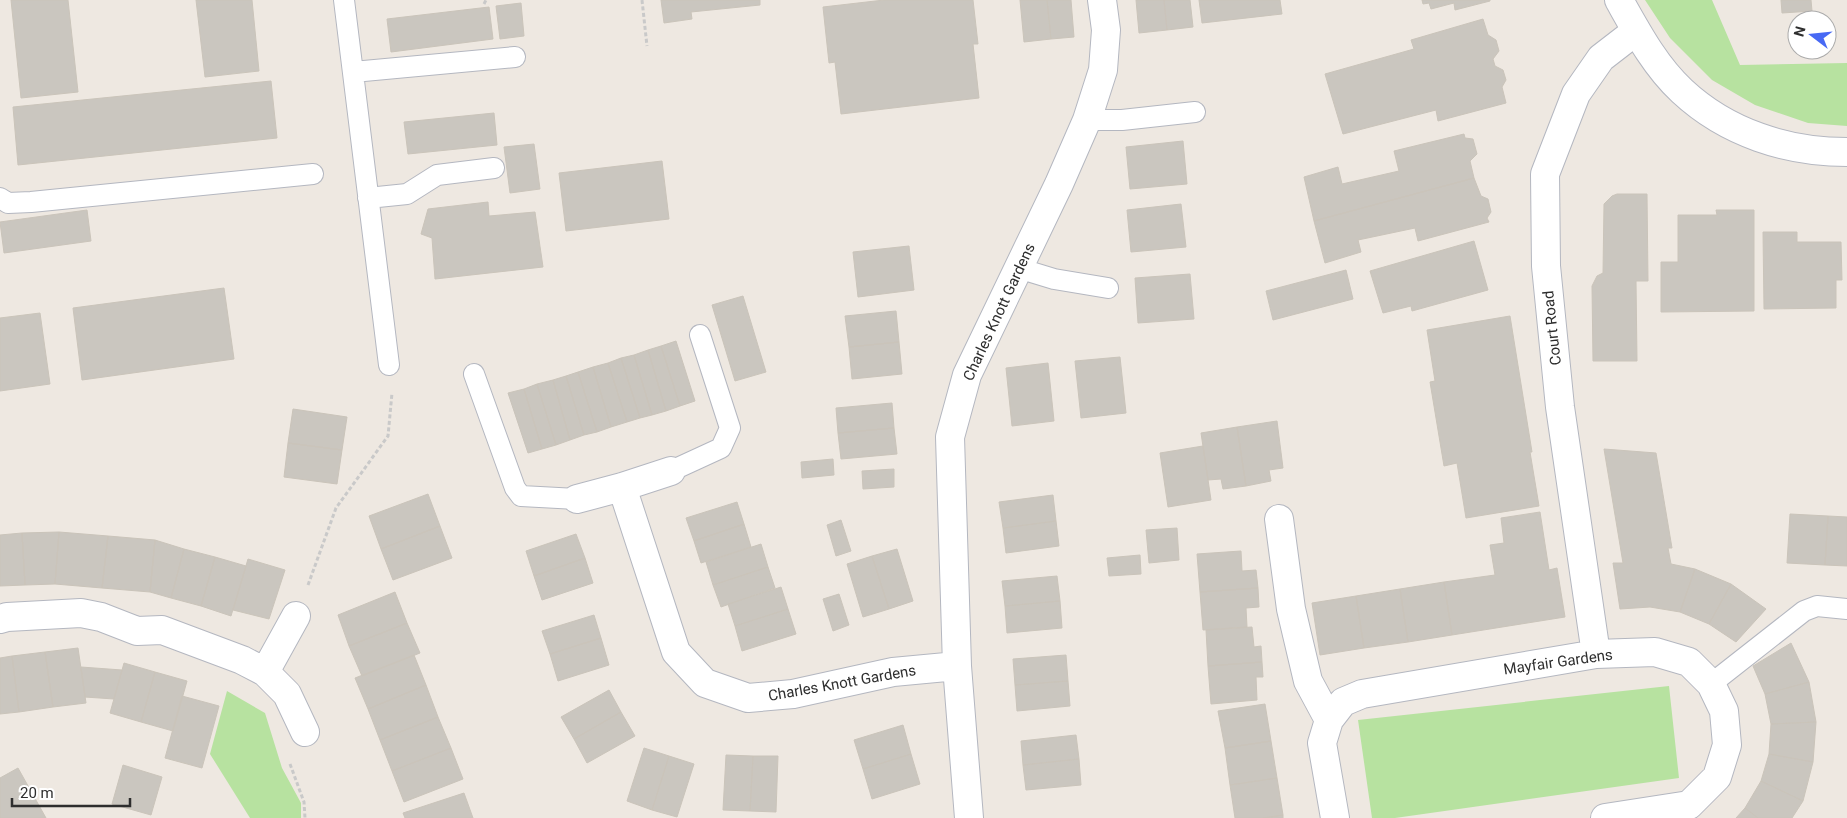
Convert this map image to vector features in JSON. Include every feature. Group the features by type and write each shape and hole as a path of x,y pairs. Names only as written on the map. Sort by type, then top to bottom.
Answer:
{"street":[{"name":"Charles Knott Gardens","path":"969,818 957,666 950,437 967,375 1059,184 1086,120 1103,70 1106,30 1102,0"},
{"path":"1619,0 1636,31 1657,62 1682,91 1711,114 1744,133 1779,144 1821,152 1847,152"},
{"name":"Court Road","path":"1596,654 1560,407 1546,266 1545,174 1576,94 1601,58 1636,31"},
{"path":"577,499 622,488 671,471"},
{"name":"Charles Knott Gardens","path":"622,488 676,652 705,683 748,698 793,694 893,672 957,666"},
{"path":"1279,519 1291,609 1308,681 1329,720"},
{"path":"0,619 82,613 137,631 162,630 242,660 265,672 287,694 305,732"},
{"path":"265,672 296,616"},
{"name":"Mayfair Gardens","path":"1335,818 1322,743 1329,720 1344,702 1362,694 1596,654 1655,652 1689,662 1710,684 1724,711 1727,745 1717,777 1693,812 1605,818"}],"lane":[{"path":"344,0 389,365"},
{"path":"353,72 515,57"},
{"path":"1086,120 1122,120 1194,112"},
{"path":"368,198 407,194 437,175 494,168"},
{"path":"0,198 8,203 31,202 313,174"},
{"path":"1018,268 1054,279 1108,288"},
{"path":"671,471 721,448 730,428 700,335"},
{"path":"474,374 515,488 521,496 577,499"},
{"path":"1710,684 1804,611 1818,606 1847,609"}],"path":[{"path":"642,0 647,46"},
{"path":"296,616 336,508 388,436 392,393 389,365"},
{"path":"305,732 288,757 304,802 305,818"}],"green space":[{"path":"1645,0 1712,0 1740,65 1847,63 1847,126 1808,123 1755,105 1712,80 1670,38"},
{"path":"1669,686 1679,778 1395,818 1372,818 1358,720"},
{"path":"227,691 265,713 282,768 301,803 301,818 250,818 210,754"}],"building":[{"path":"11,0 68,0 78,92 21,98"},
{"path":"196,0 252,0 259,71 205,77"},
{"path":"661,0 760,0 760,5 691,12 692,19 664,23"},
{"path":"884,0 973,0 978,44 973,44 979,98 841,114 835,62 829,63 823,7"},
{"path":"1020,0 1047,0 1051,39 1024,42"},
{"path":"1047,0 1071,0 1074,37 1051,39"},
{"path":"1136,0 1164,0 1167,30 1139,33"},
{"path":"1164,0 1190,0 1193,27 1167,30"},
{"path":"1199,0 1280,0 1282,14 1202,23"},
{"path":"1422,0 1490,1 1455,10 1454,3 1431,9 1429,3 1423,4"},
{"path":"1781,0 1811,0 1812,10 1787,10 1787,13 1782,13"},
{"path":"521,3 524,36 500,39 496,6"},
{"path":"489,7 493,39 391,52 387,19"},
{"path":"1483,19 1488,35 1496,40 1499,51 1493,59 1495,66 1503,70 1506,80 1502,87 1506,103 1438,121 1436,110 1343,134 1325,74 1414,49 1411,40"},
{"path":"271,81 277,138 18,165 13,107"},
{"path":"494,113 497,145 408,154 404,122"},
{"path":"1464,134 1465,138 1473,139 1477,154 1470,161 1474,178 1314,221 1304,177 1338,167 1342,184 1399,171 1394,151"},
{"path":"1183,141 1187,184 1130,189 1126,147"},
{"path":"534,144 540,189 510,193 504,147"},
{"path":"662,161 669,219 566,231 559,173"},
{"path":"1474,178 1481,196 1488,199 1491,212 1487,218 1489,222 1418,241 1415,228 1358,240 1361,252 1325,263 1314,221"},
{"path":"1617,194 1647,194 1648,281 1636,281 1637,361 1593,361 1592,286 1597,276 1603,273 1604,204"},
{"path":"488,202 489,216 535,212 543,267 435,279 432,238 421,234 428,209"},
{"path":"1181,204 1186,247 1131,252 1127,210"},
{"path":"87,210 91,241 4,253 0,222"},
{"path":"1716,210 1754,210 1754,311 1661,312 1661,262 1678,262 1678,215 1717,215"},
{"path":"1763,232 1797,232 1797,242 1841,242 1842,280 1836,280 1836,308 1764,309"},
{"path":"1474,241 1488,290 1412,311 1411,306 1383,313 1370,271"},
{"path":"909,246 914,290 858,297 853,252"},
{"path":"1346,270 1353,299 1273,320 1266,291"},
{"path":"1190,274 1194,319 1138,323 1135,278"},
{"path":"224,288 234,359 82,380 73,308"},
{"path":"743,296 766,372 735,381 712,305"},
{"path":"896,311 899,342 849,347 845,316"},
{"path":"40,313 50,384 0,391 0,318"},
{"path":"1510,316 1539,506 1466,518 1457,463 1444,466 1430,382 1435,381 1427,330"},
{"path":"676,341 695,401 680,406 661,346"},
{"path":"899,342 902,374 852,379 849,347"},
{"path":"661,346 680,406 666,411 648,350"},
{"path":"648,350 666,411 652,415 634,355"},
{"path":"634,355 652,415 640,418 621,358"},
{"path":"1120,357 1126,413 1081,418 1075,361"},
{"path":"621,358 640,418 627,422 608,363"},
{"path":"608,363 627,422 611,427 593,367"},
{"path":"1048,363 1054,421 1012,426 1006,368"},
{"path":"593,367 611,427 597,432 578,372"},
{"path":"578,372 597,432 584,435 566,376"},
{"path":"566,376 584,435 570,440 553,380"},
{"path":"553,380 570,440 556,445 537,384"},
{"path":"537,384 556,445 542,449 524,389"},
{"path":"524,389 542,449 528,453 508,393"},
{"path":"892,403 894,428 838,433 836,408"},
{"path":"293,409 347,417 342,450 288,443"},
{"path":"1277,421 1283,468 1269,470 1271,481 1246,486 1237,427"},
{"path":"1237,427 1246,486 1223,489 1221,479 1208,480 1201,433"},
{"path":"894,428 897,454 841,459 838,433"},
{"path":"288,443 342,450 337,484 284,477"},
{"path":"1203,446 1211,500 1168,507 1160,453"},
{"path":"1604,449 1656,453 1672,548 1668,548 1671,564 1695,569 1680,612 1650,607 1620,609 1613,563 1623,563"},
{"path":"833,459 834,475 802,478 801,462"},
{"path":"894,469 894,487 863,489 862,471"},
{"path":"428,494 440,526 381,549 369,516"},
{"path":"1053,495 1056,521 1003,528 999,502"},
{"path":"737,502 744,524 694,541 686,518"},
{"path":"1540,512 1549,570 1557,568 1565,617 1452,635 1444,582 1495,575 1490,545 1504,543 1501,518"},
{"path":"1790,514 1828,516 1825,565 1787,563"},
{"path":"1828,516 1847,517 1847,566 1825,565"},
{"path":"841,520 851,551 836,556 827,525"},
{"path":"1056,521 1059,546 1006,553 1003,528"},
{"path":"744,524 751,547 701,563 694,541"},
{"path":"440,526 452,558 393,580 381,549"},
{"path":"1177,528 1179,560 1149,563 1146,530"},
{"path":"59,532 108,536 102,588 55,584"},
{"path":"59,532 55,584 25,585 22,533"},
{"path":"22,533 25,585 0,586 0,535"},
{"path":"576,534 585,558 534,576 526,551"},
{"path":"108,536 155,540 150,592 102,588"},
{"path":"155,540 184,549 171,598 150,592"},
{"path":"761,544 768,567 713,585 706,562"},
{"path":"184,549 215,557 201,606 171,598"},
{"path":"897,549 913,601 889,609 872,556"},
{"path":"1241,551 1242,571 1256,570 1258,588 1200,592 1197,554"},
{"path":"1140,555 1141,574 1109,576 1107,558"},
{"path":"872,556 889,609 863,617 847,564"},
{"path":"215,557 246,566 231,616 201,606"},
{"path":"585,558 593,583 542,600 534,576"},
{"path":"248,559 285,570 269,619 233,610"},
{"path":"768,567 775,588 721,607 713,585"},
{"path":"1695,569 1731,584 1709,624 1680,612"},
{"path":"1057,576 1060,601 1005,606 1002,581"},
{"path":"1444,582 1452,635 1408,642 1400,589"},
{"path":"1731,584 1766,609 1736,642 1709,624"},
{"path":"781,587 788,609 735,626 728,604"},
{"path":"1258,588 1259,607 1246,608 1247,627 1203,630 1200,592"},
{"path":"1400,589 1408,642 1364,648 1356,596"},
{"path":"395,592 407,623 349,646 338,615"},
{"path":"839,594 849,625 833,631 823,599"},
{"path":"1356,596 1364,648 1320,655 1312,603"},
{"path":"1060,601 1062,628 1007,633 1005,606"},
{"path":"788,609 796,634 742,651 735,626"},
{"path":"594,615 601,638 550,654 542,631"},
{"path":"407,623 420,653 362,676 349,646"},
{"path":"1252,627 1254,647 1261,646 1262,662 1208,666 1206,630"},
{"path":"601,638 609,665 558,681 550,654"},
{"path":"1791,643 1809,682 1765,694 1753,666"},
{"path":"78,648 86,703 53,707 45,652"},
{"path":"45,652 53,707 19,712 12,656"},
{"path":"414,655 426,685 368,709 355,678"},
{"path":"1066,655 1068,681 1015,685 1013,659"},
{"path":"12,656 19,712 0,714 0,658"},
{"path":"1262,662 1263,677 1256,677 1257,700 1211,704 1208,666"},
{"path":"124,663 155,672 141,722 110,713"},
{"path":"81,667 122,670 114,699 85,697"},
{"path":"155,672 187,681 173,731 141,722"},
{"path":"1068,681 1070,706 1017,711 1015,685"},
{"path":"1809,682 1816,722 1771,724 1765,694"},
{"path":"426,685 438,717 380,740 368,709"},
{"path":"609,690 621,712 574,739 561,717"},
{"path":"182,696 219,706 202,768 165,758"},
{"path":"1265,704 1271,741 1225,748 1218,711"},
{"path":"621,712 635,736 587,763 574,739"},
{"path":"438,717 451,748 392,771 380,740"},
{"path":"1816,722 1813,762 1769,754 1771,724"},
{"path":"903,725 911,754 863,769 854,740"},
{"path":"1076,735 1079,759 1023,765 1021,741"},
{"path":"1271,741 1277,778 1230,785 1225,748"},
{"path":"451,748 463,779 404,802 392,771"},
{"path":"644,748 669,756 652,810 627,801"},
{"path":"911,754 920,784 872,799 863,769"},
{"path":"1769,754 1813,762 1803,801 1761,781"},
{"path":"726,755 753,756 750,811 723,810"},
{"path":"669,756 694,764 677,817 652,810"},
{"path":"753,756 778,756 776,812 750,811"},
{"path":"1079,759 1081,785 1026,790 1023,765"},
{"path":"123,765 162,777 151,815 112,804"},
{"path":"18,768 46,818 0,818 0,778"},
{"path":"1277,778 1283,815 1263,818 1235,818 1230,785"},
{"path":"1761,781 1803,801 1792,818 1758,818 1745,808"},
{"path":"464,793 473,818 405,818 403,813"},
{"path":"1745,808 1758,818 1736,818"},
{"path":"1283,815 1283,818 1263,818"}]}
